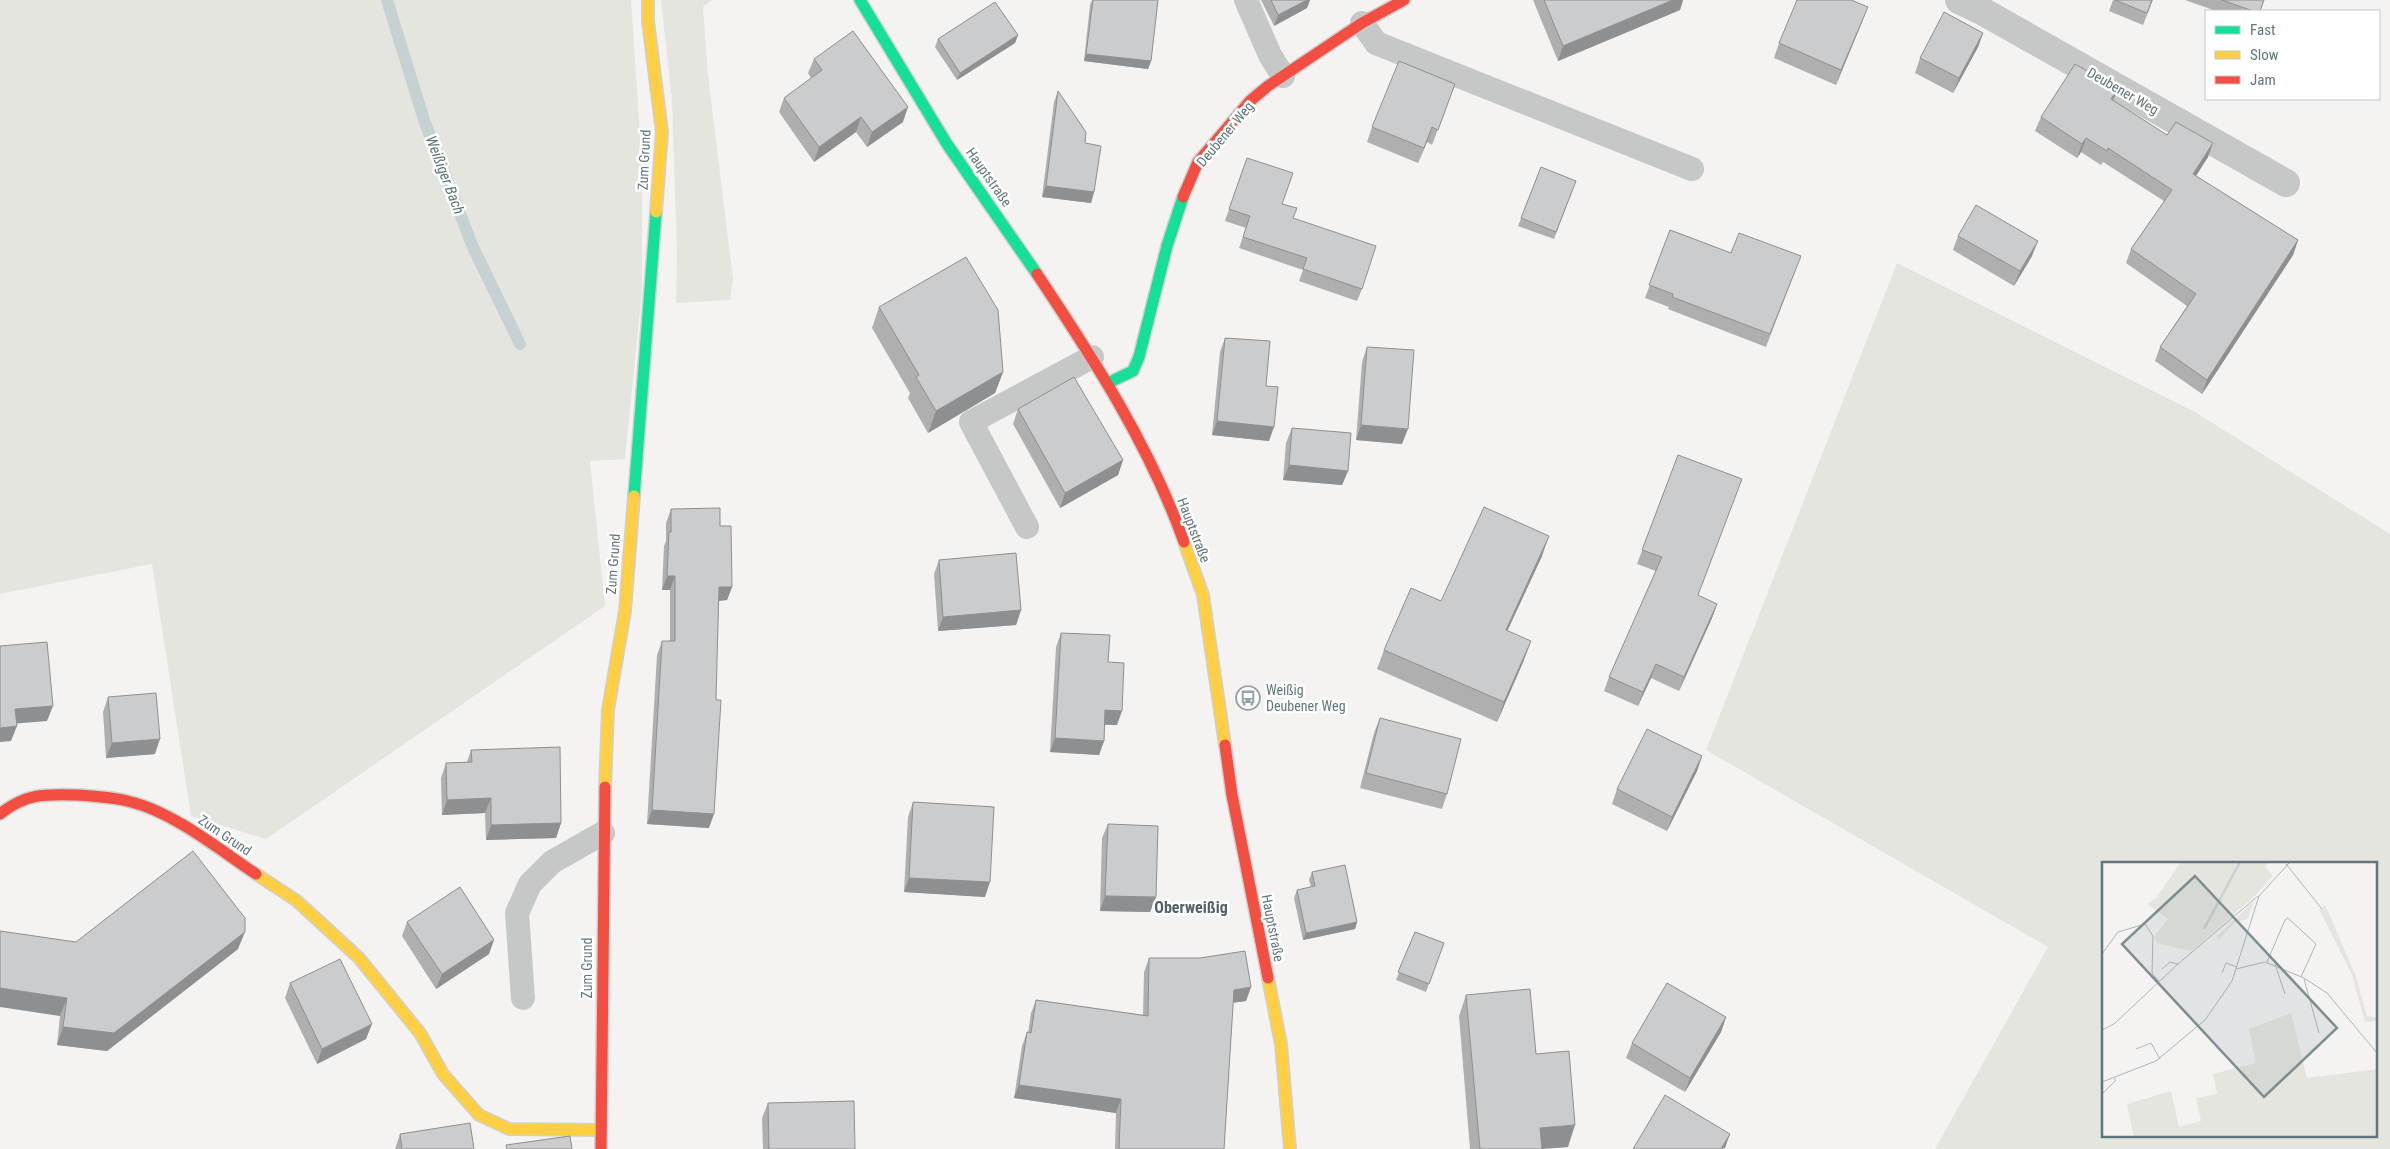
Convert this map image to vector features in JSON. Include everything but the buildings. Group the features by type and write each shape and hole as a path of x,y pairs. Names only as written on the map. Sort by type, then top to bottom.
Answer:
{"street":[{"name":"Zum Grund","path":"601,1149 603,833 608,710 625,611 662,132 648,21 648,0"},
{"name":"Hauptstraße","path":"860,0 947,144 1001,220 1108,383 1173,511 1202,595 1232,795 1281,1044 1290,1149"},
{"name":"Deubener Weg","path":"1108,383 1133,371 1139,357 1166,246 1180,204 1198,162 1250,102 1283,76 1362,23 1404,0"},
{"name":"Deubener Weg","path":"1959,0 1982,11 2286,183"},
{"name":"Zum Grund","path":"0,814 16,801 49,794 90,796 132,802 180,823 297,901 358,958 420,1033 443,1074 479,1115 509,1129 601,1130"}],"lane":[{"path":"1246,0 1270,55 1283,76"},
{"path":"1362,23 1376,43 1692,168"},
{"path":"1027,528 971,422 1092,357"},
{"path":"523,998 517,913 530,884 552,862 603,833"}],"shaded area":[{"path":"0,0 631,0 642,165 642,291 625,459 590,461 605,606 266,839 191,816 152,564 0,594"},
{"path":"661,0 712,0 703,7 708,75 733,279 730,300 676,303 677,252 672,100"},
{"path":"1897,263 2195,412 2390,534 2390,1149 1935,1149 2048,947 1706,750"}],"waterway":[{"name":"Weißiger Bach","path":"387,0 424,120 472,245 520,344"}],"traffic: fast":[{"path":"860,0 947,144 1037,274"},
{"path":"1108,383 1133,371 1139,357 1167,246 1183,197"},
{"path":"634,496 656,212"}],"traffic: slow":[{"path":"648,0 648,21 662,132 656,212"},
{"path":"605,787 608,710 625,611 634,496"},
{"path":"1184,542 1203,595 1225,745"},
{"path":"256,874 297,901 359,958 420,1033 443,1074 479,1115 509,1129 601,1130"},
{"path":"1268,978 1281,1044 1290,1149"}],"traffic: jam":[{"path":"1183,197 1198,162 1250,101 1268,86 1362,23 1404,0"},
{"path":"1037,274 1119,404 1155,471 1184,542"},
{"path":"1225,745 1232,795 1268,978"},
{"path":"601,1149 605,787"},
{"path":"0,814 18,802 44,795 89,796 124,800 147,807 180,823 256,874"}],"place":[{"name":"Weißig Deubener Weg","path":"1248,698"}],"district":[{"name":"Oberweißig","path":"1191,907"}]}
